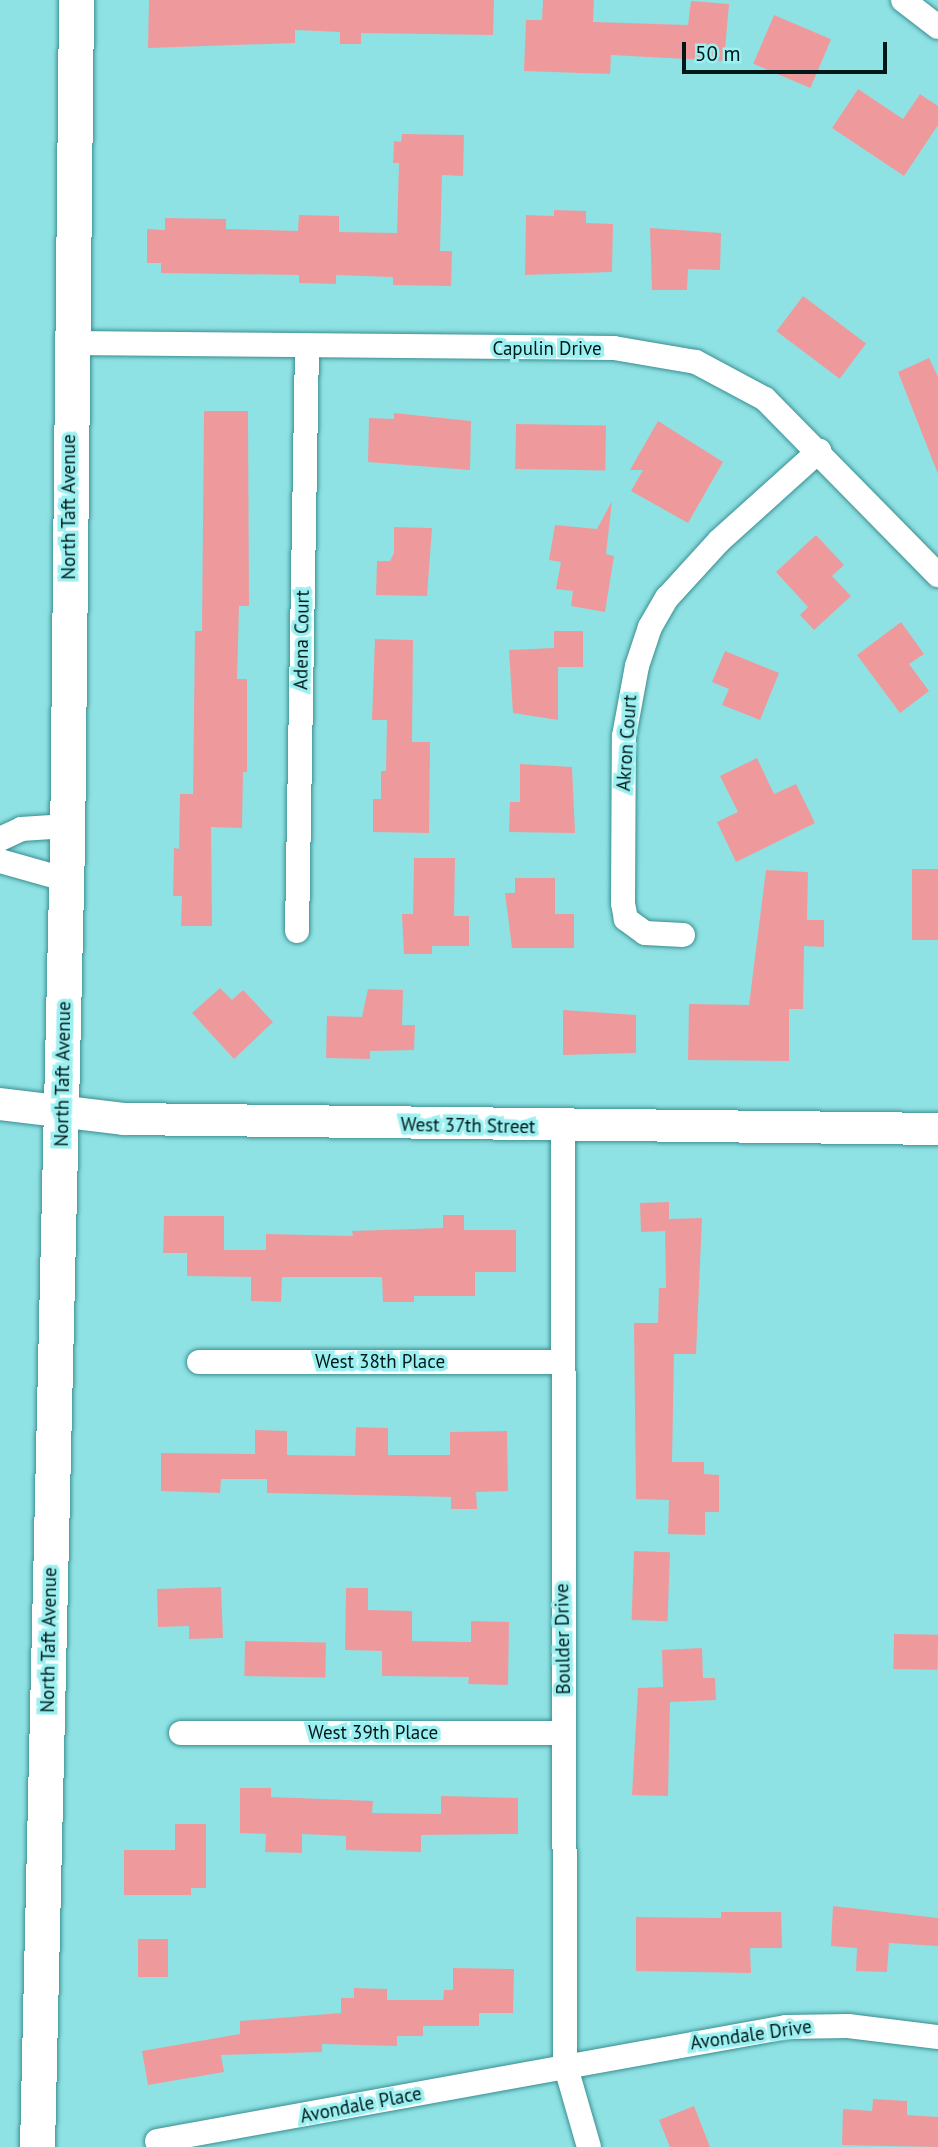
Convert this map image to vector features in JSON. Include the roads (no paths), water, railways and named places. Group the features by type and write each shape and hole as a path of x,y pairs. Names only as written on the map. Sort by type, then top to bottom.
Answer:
{"main road":[{"name":"North Taft Avenue","path":"37,2147 67,880 76,0"}],"street":[{"path":"903,0 938,27"},
{"name":"Capulin Drive","path":"71,343 653,353 696,362 729,377 765,399 938,575"},
{"name":"Adena Court","path":"297,931 307,348"},
{"name":"Akron Court","path":"683,934 645,933 626,919 623,903 624,736 637,666 650,627 667,598 719,541 819,451"},
{"path":"0,839 21,829 67,826"},
{"path":"0,861 67,880"},
{"name":"West 37th Street","path":"0,1104 124,1119 563,1127 938,1129"},
{"name":"Boulder Drive","path":"563,1127 560,1362 565,2064 589,2147"},
{"name":"West 38th Place","path":"199,1362 560,1362"},
{"name":"West 39th Place","path":"181,1733 564,1733"},
{"name":"Avondale Drive","path":"565,2064 786,2027 848,2026 938,2038"},
{"name":"Avondale Place","path":"157,2141 565,2064"}]}
